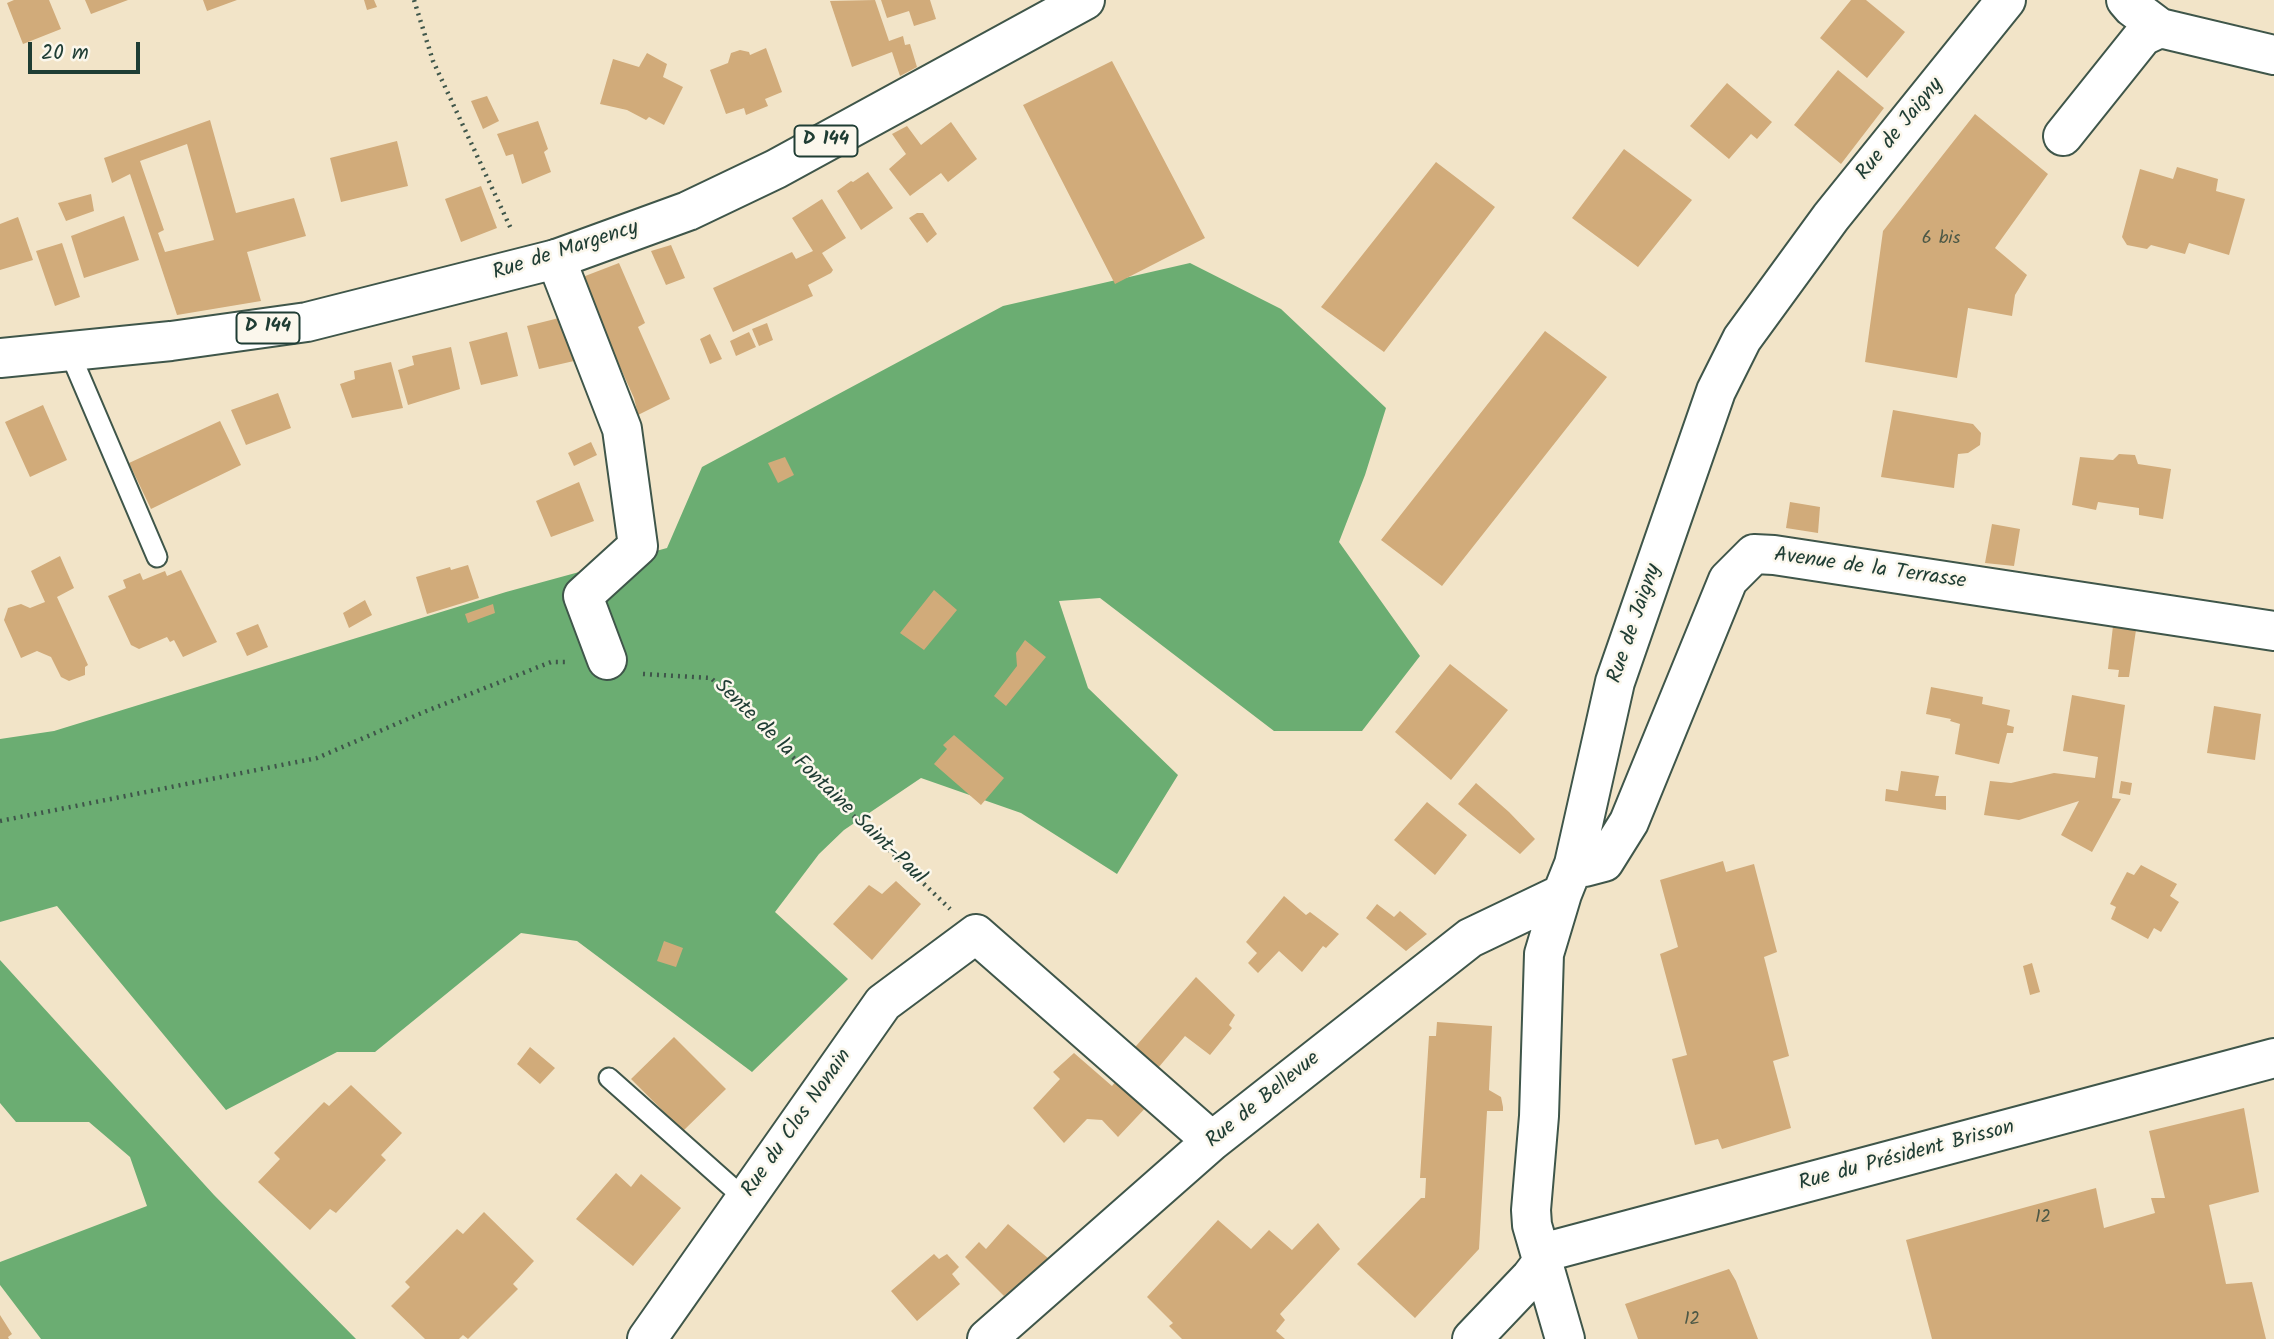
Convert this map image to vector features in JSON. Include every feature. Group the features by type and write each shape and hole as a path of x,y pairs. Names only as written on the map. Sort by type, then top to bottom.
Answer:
{"street":[{"name":"Rue de Margency","path":"0,358 211,336 307,322 543,263 688,211 776,169 1085,0"},
{"name":"Rue de Jaigny","path":"1565,1339 1532,1225 1531,1210 1539,1116 1544,954 1568,879 1615,682 1716,391 1742,339 1823,228 2006,0"},
{"path":"2126,0 2160,28 2274,55"},
{"path":"2063,136 2143,36 2160,28"},
{"path":"543,263 622,429 638,546 583,596 607,660"},
{"name":"Avenue de la Terrasse","path":"1568,879 1585,867 1604,862 1629,821 1728,580 1754,554 2274,631"},
{"name":"Rue de Bellevue","path":"987,1339 1213,1141 1470,938 1568,879"},
{"path":"976,934 1213,1141"},
{"name":"Rue du Clos Nonain","path":"647,1339 883,1003 976,934"},
{"name":"Rue du Président Brisson","path":"1543,1261 1553,1251 2274,1058"},
{"path":"1472,1339 1531,1278 1543,1261"}],"lane":[{"path":"68,351 157,557"},
{"path":"609,1078 745,1199"}],"path":[{"path":"414,0 432,61 543,263"},
{"path":"0,821 317,758 551,662 607,660"},
{"name":"Sente de la Fontaine Saint-Paul","path":"607,660 629,673 711,678 976,934"}],"green space":[{"path":"1190,263 1281,309 1386,408 1365,475 1339,542 1420,656 1362,731 1274,731 1100,598 1059,601 1088,688 1178,775 1117,874 1021,813 921,778 844,830 819,854 775,912 848,979 752,1072 577,941 521,933 375,1052 337,1052 226,1110 57,906 0,922 0,739 54,731 506,592 667,548 702,467 1003,306"},
{"path":"0,960 214,1195 356,1339 41,1339 0,1285 0,1262 147,1206 130,1157 89,1122 16,1122 0,1103"}],"building":[{"path":"14,0 49,0 61,29 23,44 7,3"},
{"path":"85,0 128,0 91,14"},
{"path":"203,0 237,0 207,11"},
{"path":"364,0 374,0 377,7 367,10"},
{"path":"875,0 889,41 903,36 905,45 910,44 917,67 900,76 892,52 852,67 830,1"},
{"path":"881,0 930,0 936,19 914,26 909,11 887,18"},
{"path":"1851,0 1866,0 1905,32 1867,78 1820,38"},
{"path":"766,48 782,92 765,99 768,106 746,115 744,108 726,114 710,70 728,63 731,53 740,50 749,52 750,55"},
{"path":"647,53 667,64 663,77 683,87 664,125 649,117 646,120 627,110 600,104 613,59 639,67"},
{"path":"1112,61 1205,238 1115,284 1023,105"},
{"path":"1838,70 1884,108 1841,164 1794,125"},
{"path":"1727,83 1772,122 1757,139 1751,134 1729,159 1690,126"},
{"path":"487,96 499,121 483,129 471,101"},
{"path":"1975,114 2048,174 1995,248 2027,275 2015,295 2012,316 1968,308 1957,378 1865,362 1883,231"},
{"path":"210,120 236,213 294,198 306,236 247,252 261,301 177,315 130,174 112,183 104,158","holes":["187,144 214,240 165,252 158,233 164,230 140,161"]},
{"path":"538,121 548,149 544,152 551,172 522,184 513,154 506,156 497,134"},
{"path":"951,122 977,159 948,182 941,173 910,196 889,169 906,154 892,134 907,126 921,145"},
{"path":"397,141 408,186 341,202 330,158"},
{"path":"1624,149 1692,200 1638,267 1572,218"},
{"path":"1436,162 1495,207 1384,352 1321,307"},
{"path":"2177,167 2218,179 2216,191 2245,199 2229,255 2189,243 2185,254 2151,245 2147,249 2127,245 2122,237 2140,169 2173,179"},
{"path":"868,172 893,208 861,230 837,191"},
{"path":"481,186 497,228 461,242 445,199"},
{"path":"91,194 94,211 66,221 58,203"},
{"path":"822,199 846,238 822,253 833,270 831,273 808,285 813,296 733,332 713,288 792,252 796,259 813,251 792,218"},
{"path":"923,213 937,234 927,243 909,218"},
{"path":"124,216 139,260 84,278 71,236"},
{"path":"18,217 33,260 0,270 0,224"},
{"path":"62,243 80,297 55,306 36,251"},
{"path":"671,245 685,278 666,285 651,251"},
{"path":"619,263 645,323 638,327 670,399 638,415 634,398 580,278"},
{"path":"563,317 574,361 539,369 527,326"},
{"path":"767,323 773,340 759,346 752,329"},
{"path":"1545,331 1607,377 1442,586 1381,540"},
{"path":"507,332 518,376 481,385 469,342"},
{"path":"749,332 756,347 736,356 730,341"},
{"path":"710,334 722,359 710,364 700,339"},
{"path":"451,347 460,389 408,405 398,370 414,365 412,356"},
{"path":"391,362 403,408 352,418 340,384 355,379 354,371"},
{"path":"278,393 291,428 246,445 231,410"},
{"path":"43,405 67,460 30,477 5,422"},
{"path":"1893,410 1973,424 1981,433 1980,445 1968,453 1958,454 1954,488 1881,477"},
{"path":"220,421 241,465 151,509 129,463"},
{"path":"591,442 597,455 574,466 568,453"},
{"path":"2119,454 2135,455 2138,464 2171,469 2163,519 2139,515 2139,508 2098,502 2096,510 2072,505 2080,457 2113,460"},
{"path":"785,457 794,475 778,483 768,463"},
{"path":"579,482 594,521 551,537 536,501"},
{"path":"1790,502 1820,507 1818,533 1786,528"},
{"path":"1992,524 2020,529 2014,566 1985,563"},
{"path":"60,556 74,588 57,597 88,665 85,667 85,675 69,681 61,677 51,657 37,651 21,658 4,620 8,608 21,604 30,608 45,602 31,571"},
{"path":"468,565 479,598 427,614 416,577"},
{"path":"181,570 217,642 183,657 174,640 170,642 167,637 139,649 131,645 108,596 126,588 123,580 140,573 143,580 165,571 167,576"},
{"path":"934,590 957,610 924,650 900,633"},
{"path":"365,600 372,615 349,628 343,613"},
{"path":"493,604 495,613 468,623 465,614"},
{"path":"258,624 268,647 247,656 236,633"},
{"path":"2113,626 2136,630 2129,677 2118,677 2119,670 2108,669"},
{"path":"1025,640 1046,657 1006,706 994,696 1017,666 1016,653"},
{"path":"1450,664 1508,710 1451,780 1395,732"},
{"path":"1931,687 1983,697 1982,704 2010,710 2007,725 2014,727 2013,733 2007,733 1999,764 1955,754 1960,724 1950,721 1951,719 1926,714"},
{"path":"2072,695 2125,705 2112,798 2121,799 2092,852 2061,835 2079,801 2019,820 1984,815 1990,781 2011,783 2054,773 2095,778 2098,757 2063,751"},
{"path":"2214,706 2261,714 2255,760 2207,753"},
{"path":"954,735 1004,778 981,805 934,764 947,749 943,745"},
{"path":"1901,771 1939,776 1935,796 1946,796 1946,810 1885,801 1886,789 1898,791"},
{"path":"2121,781 2132,783 2130,795 2119,793"},
{"path":"1476,783 1535,839 1520,854 1458,804"},
{"path":"1427,802 1467,835 1435,875 1394,840"},
{"path":"1723,861 1726,872 1754,864 1777,952 1764,957 1789,1056 1773,1061 1791,1128 1722,1149 1718,1139 1695,1145 1672,1059 1687,1055 1660,954 1678,947 1660,880"},
{"path":"2141,865 2177,884 2170,896 2179,902 2161,932 2154,928 2148,939 2111,919 2116,907 2110,904 2127,872 2134,875"},
{"path":"896,881 921,904 872,960 833,924 869,885 882,894"},
{"path":"1284,896 1306,915 1310,912 1339,934 1326,948 1323,946 1302,972 1279,951 1258,973 1248,963 1257,953 1246,942"},
{"path":"1377,904 1394,917 1400,911 1427,934 1406,951 1366,918"},
{"path":"664,941 683,948 676,967 657,961"},
{"path":"2032,963 2040,992 2030,995 2023,966"},
{"path":"1196,977 1235,1015 1229,1025 1232,1028 1210,1055 1185,1036 1153,1074 1130,1053"},
{"path":"1437,1022 1492,1026 1489,1090 1501,1097 1503,1111 1487,1111 1479,1249 1415,1318 1357,1264 1421,1198 1425,1198 1426,1178 1420,1178 1429,1036 1436,1036"},
{"path":"674,1037 726,1089 683,1131 631,1079"},
{"path":"530,1047 555,1068 540,1084 517,1064"},
{"path":"1074,1053 1112,1086 1121,1075 1151,1102 1118,1137 1102,1120 1087,1119 1064,1143 1033,1108 1060,1079 1053,1072"},
{"path":"351,1085 402,1133 381,1155 386,1160 336,1213 330,1209 310,1230 258,1182 280,1159 274,1153 324,1102 329,1106"},
{"path":"2244,1108 2259,1192 2209,1205 2226,1284 2252,1282 2266,1339 1932,1339 1906,1240 2096,1188 2104,1228 2155,1213 2151,1198 2165,1198 2149,1131"},
{"path":"616,1173 631,1187 641,1174 681,1208 633,1266 576,1219"},
{"path":"484,1212 534,1261 513,1284 518,1289 468,1339 463,1335 459,1339 425,1339 391,1306 410,1287 405,1282 457,1229 463,1234"},
{"path":"1218,1220 1251,1249 1269,1230 1292,1250 1318,1223 1340,1249 1280,1314 1285,1320 1276,1331 1285,1339 1182,1339 1169,1326 1173,1323 1147,1297"},
{"path":"1008,1224 1049,1259 1004,1296 965,1257 979,1242 986,1249"},
{"path":"934,1254 939,1259 947,1254 959,1267 952,1274 960,1284 917,1321 891,1291"},
{"path":"1729,1269 1758,1339 1638,1339 1625,1304"},
{"path":"0,1315 12,1334 9,1339 0,1339"}]}
